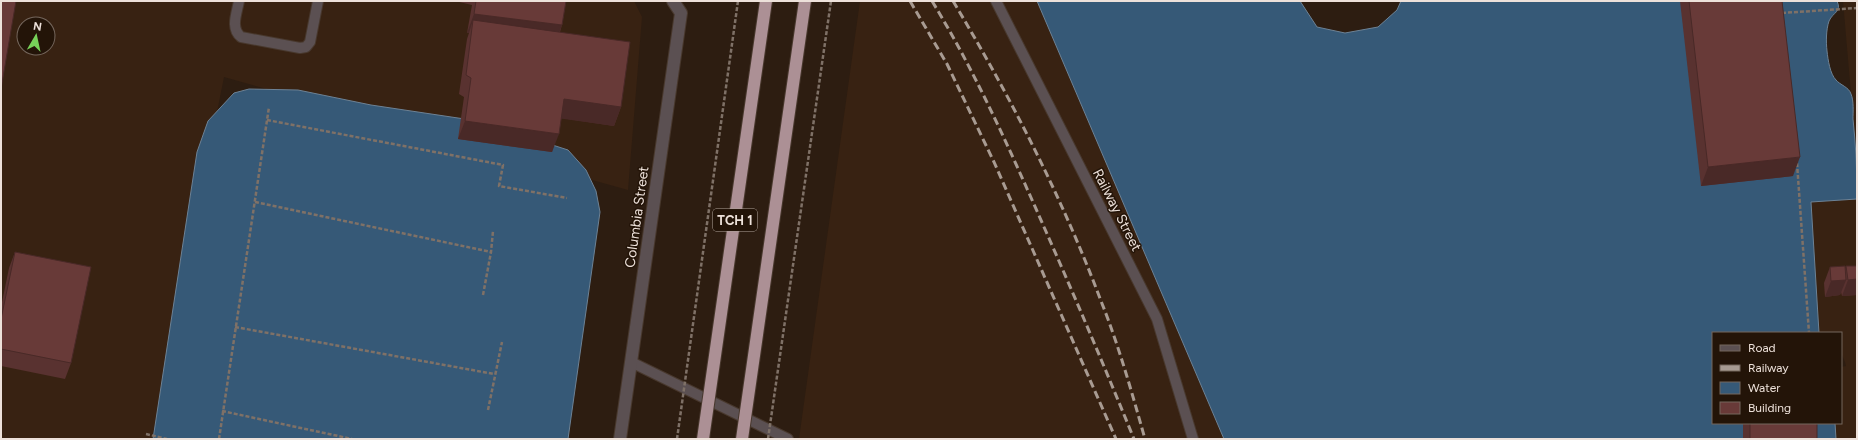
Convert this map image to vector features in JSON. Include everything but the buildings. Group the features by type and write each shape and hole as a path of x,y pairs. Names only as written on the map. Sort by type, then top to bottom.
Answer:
{"highway":[{"name":"TCH 1","path":"703,439 766,1"},
{"name":"TCH 1","path":"742,439 805,1"}],"street":[{"name":"Columbia Street","path":"620,439 680,13 673,1"}],"lane":[{"path":"239,1 234,28 241,37 300,48 306,47 310,42 318,1"},
{"name":"Railway Street","path":"996,1 1156,319 1193,439"},
{"path":"631,362 788,439"}],"path":[{"path":"677,439 738,1"},
{"path":"768,439 831,1"},
{"path":"1781,7 1783,20"},
{"path":"1782,13 1857,8"},
{"path":"218,439 269,107"},
{"path":"267,120 503,165 499,186 567,198"},
{"path":"1797,158 1809,332"},
{"path":"255,202 491,252"},
{"path":"483,295 491,252 493,231"},
{"path":"235,327 494,374"},
{"path":"488,410 494,374 502,342"},
{"path":"222,411 352,439"},
{"path":"146,434 167,439"}],"shaded area":[{"path":"1,1 634,1 642,17 628,190 224,77 152,439 1,439"},
{"path":"860,1 1037,1 1224,439 799,439"},
{"path":"1843,1 1857,1 1857,159 1851,94"},
{"path":"1857,199 1857,439 1836,439 1835,424 1842,424 1842,367 1846,366 1842,355 1842,332 1819,332 1811,202"}],"water":[{"path":"1037,1 1300,1 1317,27 1345,33 1378,27 1397,10 1401,1 1837,1 1838,10 1829,21 1828,25 1826,36 1827,51 1832,74 1838,82 1850,92 1853,100 1857,199 1811,202 1819,332 1712,332 1712,424 1835,424 1836,439 1224,439"},
{"path":"249,89 298,90 371,105 478,121 568,150 586,170 596,191 600,212 568,439 153,439 197,152 208,121 234,93"}],"railway":[{"path":"910,1 947,64 994,162 1116,439"},
{"path":"932,1 978,84 1005,141 1067,280 1134,439"},
{"path":"953,1 1015,110 1052,185 1086,262 1114,335 1145,439"}]}
